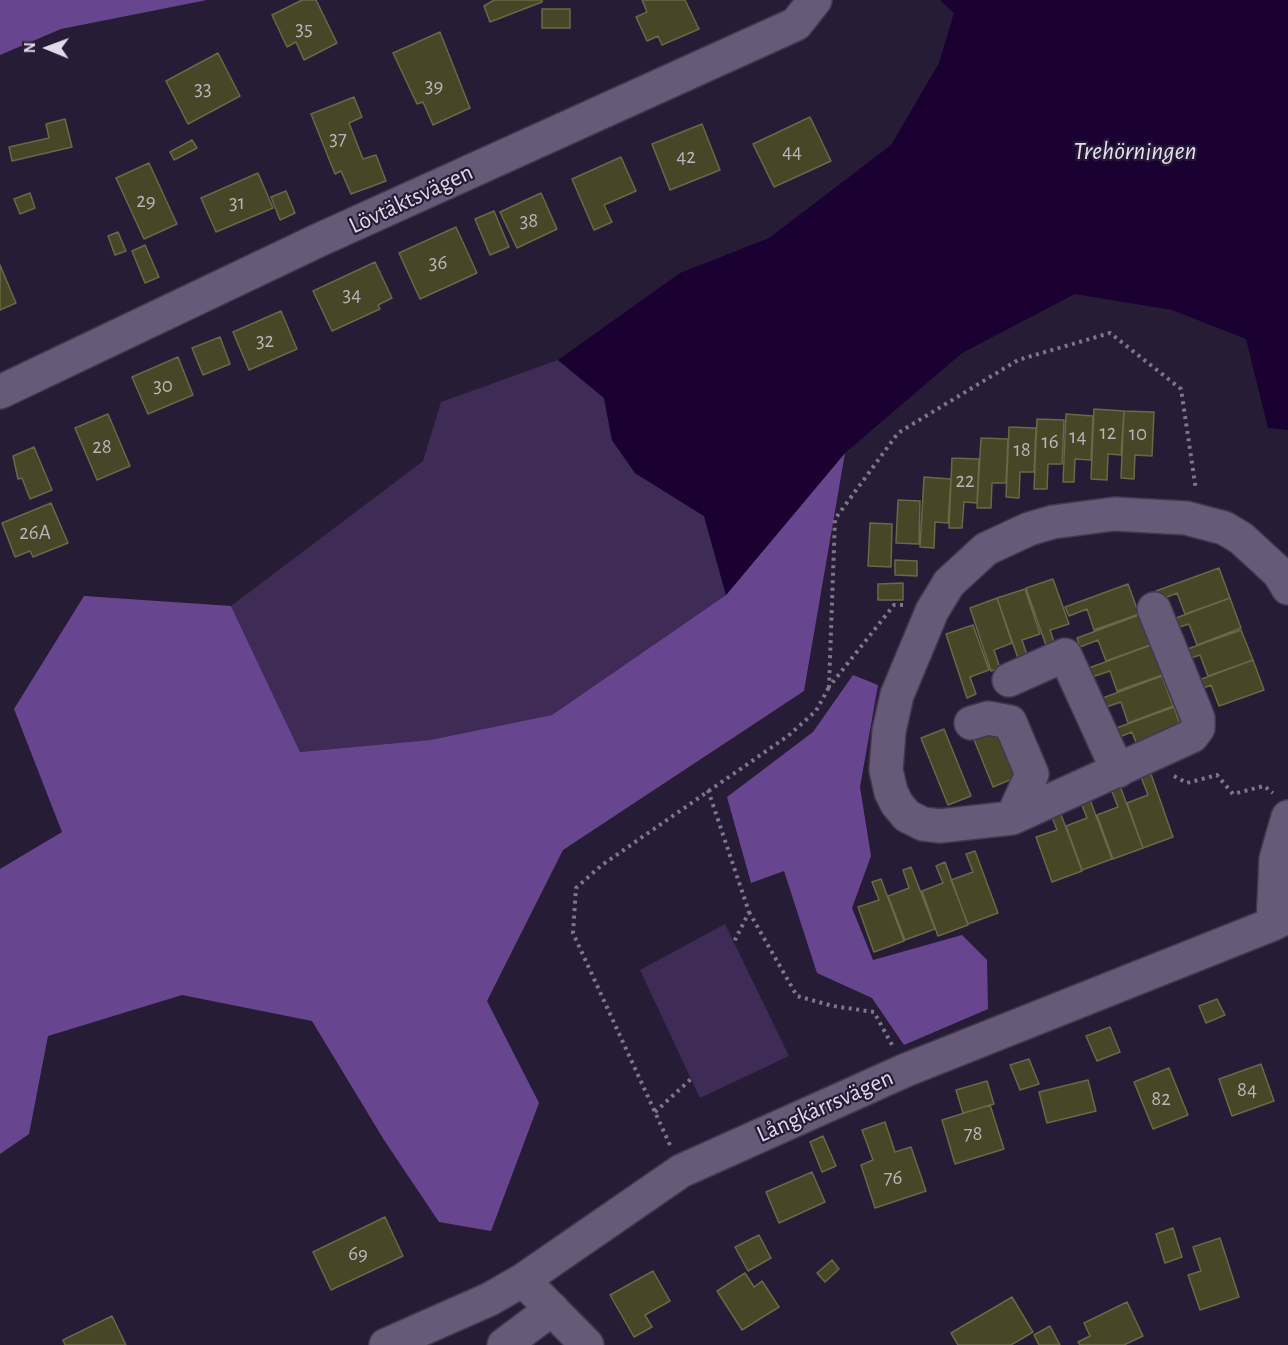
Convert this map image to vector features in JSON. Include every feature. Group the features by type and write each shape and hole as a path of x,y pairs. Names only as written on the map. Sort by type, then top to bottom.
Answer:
{"street":[{"name":"Lövtäktsvägen","path":"0,392 330,235 796,24 815,0"},
{"path":"1154,609 1198,718 1198,728 1191,736 1131,766 1000,819 958,826 923,824 907,816 891,792 886,770 891,722 912,654 932,611 950,583 966,565 986,549 1029,529 1053,522 1114,514 1201,521 1224,528 1241,538 1279,573 1288,588"},
{"path":"1009,680 1065,655 1131,766"},
{"path":"971,723 988,718 1010,722 1032,774 1000,819"},
{"path":"1281,920 1276,859 1284,808"},
{"name":"Långkärrsvägen","path":"386,1345 490,1299 523,1280 681,1171 906,1070 1281,920"},
{"path":"523,1280 587,1345"},
{"path":"504,1345 552,1309"}],"path":[{"path":"829,687 835,519 898,433 1018,360 1110,333 1181,389 1201,521"},
{"path":"681,1171 573,933 576,888 602,865 788,736 816,711 829,687 894,604 919,606 932,611"},
{"path":"1131,766 1187,783 1217,775 1233,794 1264,786 1284,808"},
{"path":"708,790 749,912 797,996 833,1006 874,1012 906,1070"},
{"path":"734,942 749,912"},
{"path":"655,1112 691,1079"}],"shaded area":[{"path":"0,0 207,0 61,29 0,55"},
{"path":"558,360 604,398 612,440 635,473 704,516 726,595 552,715 430,740 300,752 231,606 423,461 441,402"},
{"path":"845,453 804,691 563,850 487,1001 539,1103 491,1231 439,1222 384,1140 312,1021 182,995 48,1036 29,1134 0,1154 0,869 62,832 14,709 84,596 231,606 300,752 430,740 552,715 726,595"},
{"path":"853,675 878,685 860,787 871,856 852,908 873,960 962,935 987,960 988,1009 904,1045 872,998 817,973 784,871 751,883 727,797 813,732"},
{"path":"725,924 789,1056 700,1098 640,970"}],"water":[{"name":"Trehörningen","path":"940,0 1288,0 1288,430 1268,428 1246,339 1172,310 1075,294 962,353 845,453 726,595 704,516 635,473 612,440 604,398 558,360 680,273 769,238 891,145 939,63 954,13"}],"building":[{"path":"302,0 316,0 337,43 304,60 296,42 287,47 272,15"},
{"path":"494,0 542,0 542,2 490,22 484,6"},
{"path":"642,0 685,0 699,29 662,45 658,36 647,41 636,17 647,12"},
{"path":"542,9 570,9 570,28 542,28"},
{"path":"440,32 470,108 433,125 423,102 417,104 393,53"},
{"path":"218,53 240,96 188,124 166,81"},
{"path":"354,97 362,117 349,123 363,159 376,155 386,181 351,194 341,171 335,174 311,114"},
{"path":"810,117 831,161 774,187 753,144"},
{"path":"65,119 72,147 12,161 9,147 49,138 46,124"},
{"path":"702,124 720,170 670,190 652,144"},
{"path":"192,140 197,148 174,160 170,152"},
{"path":"621,157 636,191 604,205 612,222 594,230 572,179"},
{"path":"149,163 177,224 144,239 116,178"},
{"path":"258,173 273,208 216,232 201,198"},
{"path":"286,191 295,213 280,220 271,197"},
{"path":"30,193 35,208 20,214 14,199"},
{"path":"541,193 557,229 517,248 500,212"},
{"path":"494,211 509,247 490,255 475,219"},
{"path":"456,227 477,273 420,299 399,253"},
{"path":"118,232 126,251 115,255 108,236"},
{"path":"145,245 159,277 145,283 132,251"},
{"path":"375,262 392,298 378,305 380,309 332,331 313,291"},
{"path":"0,265 16,303 0,310"},
{"path":"281,311 297,349 249,370 233,332"},
{"path":"220,337 230,364 203,375 192,348"},
{"path":"178,357 193,395 148,414 132,377"},
{"path":"1094,409 1124,411 1121,455 1108,454 1107,480 1091,479"},
{"path":"1124,411 1154,412 1152,456 1135,455 1134,479 1121,478"},
{"path":"108,414 130,466 97,480 75,428"},
{"path":"1066,414 1093,416 1091,460 1075,459 1074,482 1063,482"},
{"path":"1037,419 1064,420 1062,464 1048,464 1047,489 1034,489"},
{"path":"1009,427 1036,428 1034,472 1020,472 1019,498 1006,497"},
{"path":"981,438 1008,439 1006,483 992,483 991,508 977,508"},
{"path":"34,447 52,490 30,499 22,478 18,479 13,456"},
{"path":"952,458 979,459 977,503 964,502 962,528 949,528"},
{"path":"924,477 951,479 948,523 935,522 934,548 920,547"},
{"path":"898,500 920,501 919,544 896,543"},
{"path":"51,503 68,543 33,557 30,551 15,557 2,523"},
{"path":"870,523 892,524 891,567 868,566"},
{"path":"895,560 917,561 917,576 895,575"},
{"path":"1219,568 1230,598 1185,614 1177,593 1160,600 1156,591"},
{"path":"1053,579 1069,624 1050,630 1056,648 1048,651 1026,588"},
{"path":"903,583 903,600 878,600 878,584"},
{"path":"1128,584 1139,614 1094,630 1087,609 1069,616 1065,607"},
{"path":"1025,589 1040,634 1022,640 1028,658 1019,661 997,598"},
{"path":"997,598 1012,643 994,650 1000,668 991,671 970,608"},
{"path":"1230,598 1241,628 1197,645 1189,624 1171,630 1168,621"},
{"path":"1139,615 1150,645 1106,661 1098,640 1080,647 1077,638"},
{"path":"973,625 989,670 970,677 976,694 967,698 946,634"},
{"path":"1241,630 1253,660 1208,676 1200,655 1182,661 1179,652"},
{"path":"1151,645 1162,675 1117,691 1110,671 1092,677 1089,668"},
{"path":"1253,660 1264,690 1219,706 1211,685 1194,692 1191,683"},
{"path":"1162,676 1173,706 1128,723 1121,702 1103,708 1100,699"},
{"path":"1174,707 1184,737 1140,753 1132,732 1114,739 1111,730"},
{"path":"999,726 1019,776 993,787 973,737"},
{"path":"944,729 971,796 948,805 921,738"},
{"path":"1151,774 1173,837 1143,848 1127,803 1148,795 1141,777"},
{"path":"1120,786 1143,848 1113,859 1097,815 1118,807 1111,789"},
{"path":"1089,797 1112,859 1082,870 1066,826 1087,818 1080,800"},
{"path":"1059,809 1082,871 1052,882 1036,837 1057,830 1050,812"},
{"path":"975,851 998,913 968,924 951,880 973,872 966,854"},
{"path":"945,862 968,925 938,936 922,891 943,883 936,866"},
{"path":"911,867 935,929 905,940 888,896 909,888 903,870"},
{"path":"881,879 904,941 874,952 858,907 879,900 872,882"},
{"path":"1217,999 1225,1015 1206,1023 1199,1006"},
{"path":"1110,1027 1120,1052 1097,1061 1086,1036"},
{"path":"1029,1059 1039,1084 1020,1090 1010,1065"},
{"path":"1261,1064 1274,1101 1232,1116 1219,1079"},
{"path":"1169,1068 1188,1115 1153,1129 1134,1082"},
{"path":"1088,1080 1096,1111 1047,1123 1039,1092"},
{"path":"987,1081 994,1104 963,1113 956,1090"},
{"path":"990,1105 1004,1149 955,1164 942,1120"},
{"path":"885,1122 895,1152 911,1147 926,1191 875,1208 861,1165 873,1160 862,1130"},
{"path":"823,1136 836,1166 822,1172 810,1142"},
{"path":"812,1172 825,1202 779,1223 766,1192"},
{"path":"385,1217 403,1256 331,1290 313,1252"},
{"path":"1173,1228 1182,1257 1165,1263 1156,1234"},
{"path":"759,1235 771,1258 748,1271 735,1247"},
{"path":"1220,1238 1239,1297 1200,1310 1188,1275 1201,1271 1193,1247"},
{"path":"832,1260 839,1269 825,1282 817,1273"},
{"path":"653,1271 670,1301 645,1315 652,1327 634,1337 610,1295"},
{"path":"745,1273 754,1287 762,1281 779,1307 742,1330 717,1291"},
{"path":"1012,1297 1033,1332 1011,1345 958,1345 951,1333"},
{"path":"1127,1302 1143,1336 1124,1345 1080,1345 1078,1342 1090,1336 1084,1323"},
{"path":"112,1316 126,1345 65,1345 63,1340"},
{"path":"1050,1326 1060,1345 1039,1345 1034,1335"}]}
